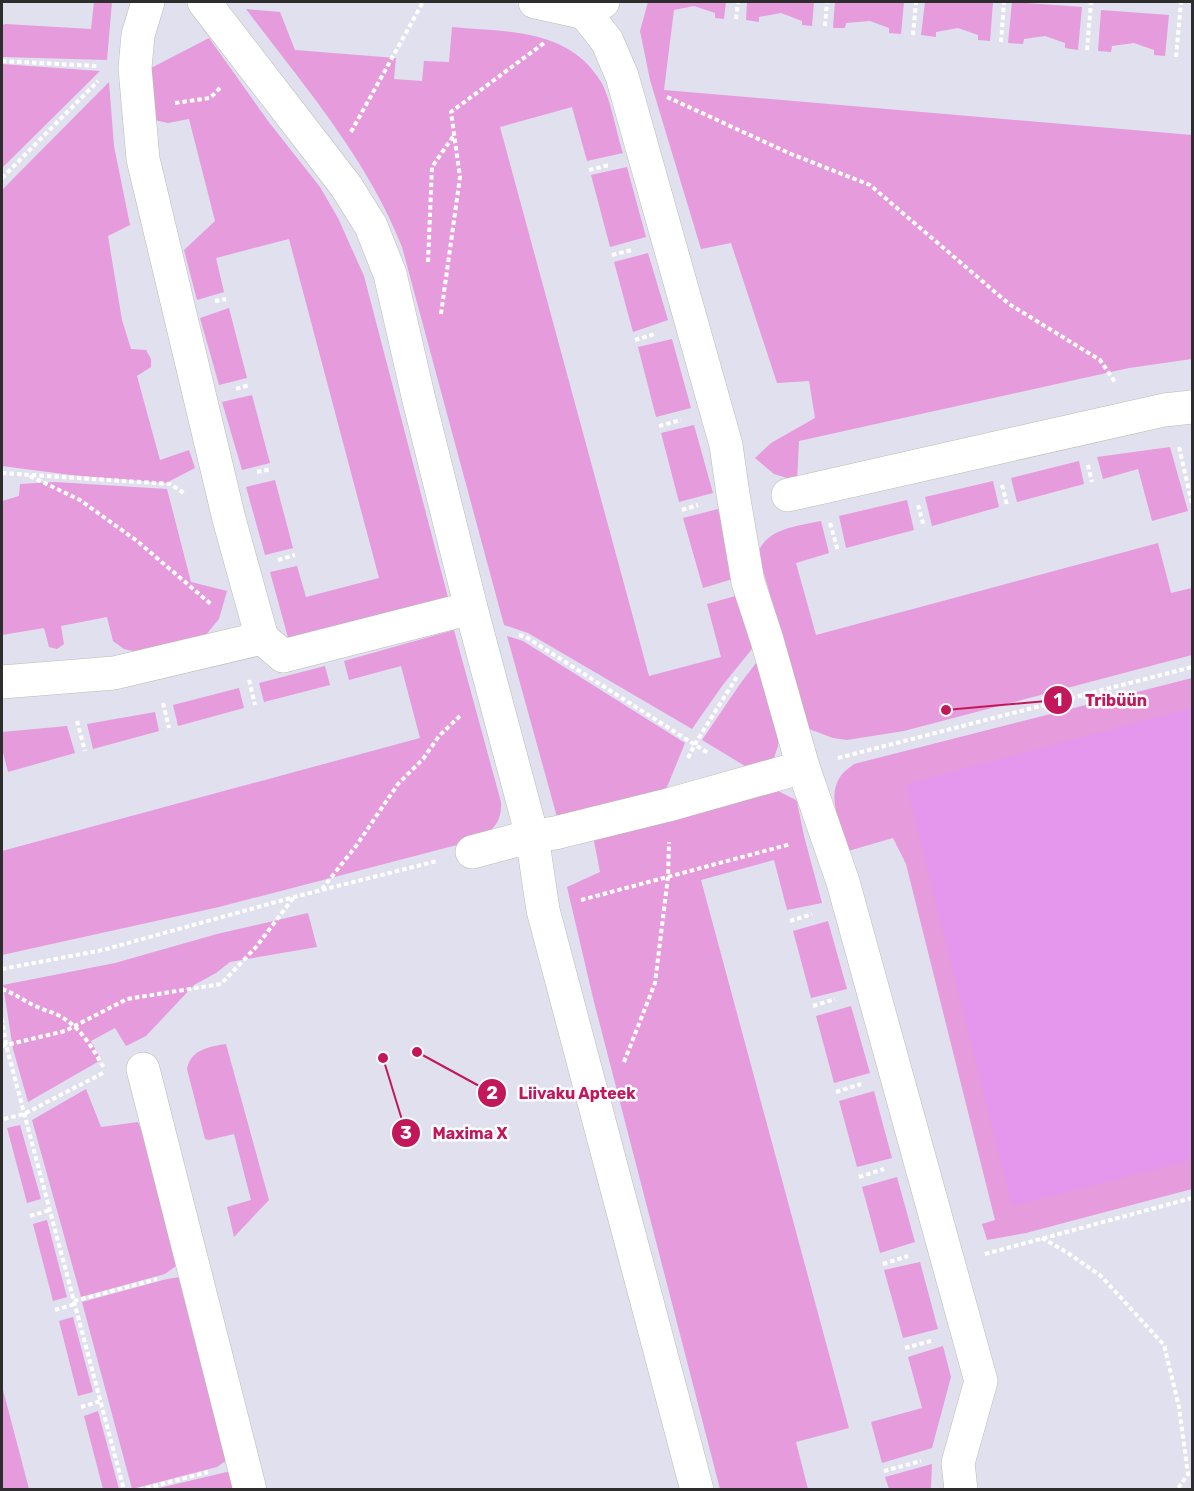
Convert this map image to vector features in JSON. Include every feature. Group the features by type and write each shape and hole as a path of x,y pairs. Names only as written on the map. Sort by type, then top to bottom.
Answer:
{"street":[{"path":"148,2 138,36 135,68 143,159 229,519 262,638 283,656 473,614"},
{"path":"204,2 346,186 371,226 390,274 473,614 532,836 543,910 697,1490"},
{"path":"535,2 594,8 622,76 726,445 748,582 803,767 843,882 981,1381 958,1463 962,1490"},
{"path":"788,495 1136,416 1181,408"},
{"path":"2,682 114,674 262,638"},
{"path":"472,852 668,805 803,767"},
{"path":"143,1070 250,1490"}],"path":[{"path":"347,137 423,2"},
{"path":"736,19 738,2"},
{"path":"825,26 827,2"},
{"path":"913,35 916,2"},
{"path":"1001,42 1004,2"},
{"path":"1087,50 1091,2"},
{"path":"1176,57 1181,2"},
{"path":"439,325 460,177 452,112 594,8"},
{"path":"138,109 210,98 248,60"},
{"path":"2,62 100,67"},
{"path":"622,76 791,154 870,185 1009,304 1100,360 1136,416"},
{"path":"427,271 432,167 454,135"},
{"path":"1181,408 1192,504"},
{"path":"2,473 170,484 229,519"},
{"path":"30,476 80,500 137,541 221,612"},
{"path":"473,614 526,637 749,781"},
{"path":"593,1099 617,1080 655,983 668,877 670,823 668,805 695,744 737,675 767,640"},
{"path":"803,767 1192,667"},
{"path":"321,890 356,846 398,784 423,759 439,736 460,717 489,675"},
{"path":"249,680 255,705"},
{"path":"163,703 169,728"},
{"path":"77,721 85,751"},
{"path":"604,894 798,842"},
{"path":"2,969 103,950 294,897 472,852"},
{"path":"4,1046 65,1031 127,999 221,984 256,946 294,897"},
{"path":"2,989 56,1014 75,1026 85,1036 105,1071"},
{"path":"813,1006 842,997"},
{"path":"2,1018 4,1046 124,1490"},
{"path":"4,1119 24,1114 105,1071 143,1070"},
{"path":"836,1092 865,1083"},
{"path":"859,1177 888,1168"},
{"path":"949,1263 1192,1198"},
{"path":"30,1216 50,1210"},
{"path":"1042,1238 1068,1252 1101,1276 1164,1345 1179,1407 1188,1474 1177,1490"},
{"path":"883,1264 912,1255"},
{"path":"55,1310 168,1276"},
{"path":"905,1348 935,1340"},
{"path":"81,1407 101,1401"},
{"path":"139,1490 218,1469"}],"shaded area":[{"path":"94,2 112,2 107,60 2,57 2,25 91,29"},
{"path":"648,2 726,2 724,19 715,18 715,13 694,6 674,10 664,90 1192,135 1192,359 1129,368 799,441 797,481 774,474 755,458 771,443 815,418 809,381 777,383 731,243 701,249 650,80 640,31"},
{"path":"747,2 814,2 812,26 802,25 802,21 781,13 759,17 759,22 746,20"},
{"path":"835,2 904,2 901,34 889,33 889,28 870,21 846,23 845,28 833,28"},
{"path":"925,2 993,2 990,41 978,40 978,35 958,28 936,32 936,37 921,35"},
{"path":"1012,2 1082,7 1078,50 1065,48 1065,43 1045,36 1024,39 1023,44 1008,43"},
{"path":"246,9 280,12 295,50 396,58 394,79 422,81 424,61 449,62 452,27 514,32 554,42 572,51 588,64 601,82 623,153 587,161 572,107 500,127 649,676 721,657 707,604 739,595 756,644 722,686 692,729 528,633 504,625 402,247 388,214 352,153 311,94"},
{"path":"1101,10 1169,15 1165,56 1154,55 1154,50 1134,43 1112,46 1111,52 1098,51"},
{"path":"209,38 268,121 320,187 338,218 364,276 450,605 290,645 270,572 297,566 306,597 379,578 289,239 216,258 224,292 197,300 184,250 215,221 189,119 168,123 150,119 151,68"},
{"path":"2,64 100,71 2,168"},
{"path":"109,82 114,146 130,225 108,236 122,320 131,349 146,350 151,359 151,367 137,376 160,460 189,450 195,468 166,483 71,475 2,466 2,190"},
{"path":"627,167 646,237 610,247 591,175"},
{"path":"648,253 668,320 633,332 614,262"},
{"path":"229,308 247,378 219,385 200,318"},
{"path":"672,339 691,408 656,417 638,347"},
{"path":"252,395 270,463 242,470 222,402"},
{"path":"694,425 713,493 679,502 661,433"},
{"path":"1170,447 1188,511 1152,521 1138,469 1103,479 1097,457"},
{"path":"1079,461 1084,484 1017,502 1011,478"},
{"path":"275,480 293,548 265,555 246,487"},
{"path":"993,481 999,507 932,526 925,497"},
{"path":"55,482 167,489 191,582 227,591 219,619 204,637 150,655 124,649 113,641 107,617 61,626 64,644 57,649 49,647 44,628 2,635 2,501 19,496 20,484"},
{"path":"907,500 914,530 846,548 839,516"},
{"path":"718,509 736,578 703,588 683,518"},
{"path":"821,521 829,553 796,563 816,635 1158,543 1171,593 1192,588 1192,655 904,731 847,740 833,738 809,729 758,553 768,538 776,533"},
{"path":"454,630 501,802 498,820 487,833 476,840 219,907 2,955 2,851 420,738 401,666 349,680 344,661"},
{"path":"507,636 523,641 685,743 665,792 557,817"},
{"path":"759,659 779,738 772,764 750,769 702,740"},
{"path":"325,666 330,685 264,702 259,683"},
{"path":"1192,678 1192,1189 1026,1233 987,1240 982,1224 995,1220 906,864 893,838 848,851 835,804 836,785 841,775 854,764"},
{"path":"239,688 244,708 178,726 173,705"},
{"path":"1192,708 1192,1160 1012,1206 906,784"},
{"path":"155,712 159,731 93,749 87,724"},
{"path":"67,726 75,753 8,772 2,749 2,732"},
{"path":"774,789 797,802 822,903 787,910 774,860 701,880 849,1428 796,1442 808,1489 720,1489 593,998 567,887 600,872 593,836"},
{"path":"308,913 317,947 230,962 194,985 146,1036 126,1046 115,1028 91,1041 101,1060 28,1102 13,1049 3,985 115,963 217,934"},
{"path":"828,921 847,989 811,998 793,931"},
{"path":"851,1006 870,1073 834,1083 816,1016"},
{"path":"226,1044 269,1200 234,1237 227,1207 251,1200 234,1134 205,1139 187,1069 192,1057 197,1053 207,1048"},
{"path":"86,1089 101,1127 138,1122 176,1266 165,1274 81,1297 32,1120"},
{"path":"874,1091 892,1158 857,1167 839,1101"},
{"path":"20,1125 41,1199 27,1203 7,1128"},
{"path":"897,1177 915,1242 880,1253 862,1187"},
{"path":"47,1220 67,1297 53,1301 33,1224"},
{"path":"920,1262 938,1329 903,1338 884,1270"},
{"path":"180,1277 227,1460 217,1467 132,1489 82,1302"},
{"path":"73,1317 93,1392 78,1396 59,1321"},
{"path":"943,1346 951,1377 932,1448 882,1463 871,1422 922,1408 908,1357"},
{"path":"2,1386 29,1489 2,1489"},
{"path":"98,1411 119,1489 103,1489 84,1416"},
{"path":"932,1464 931,1489 889,1489 885,1477"},
{"path":"231,1471 236,1490 151,1490"}],"place":[{"name":"Tribüün","path":"946,710"},
{"name":"Liivaku Apteek","path":"417,1052"},
{"name":"Maxima X","path":"383,1058"}]}
